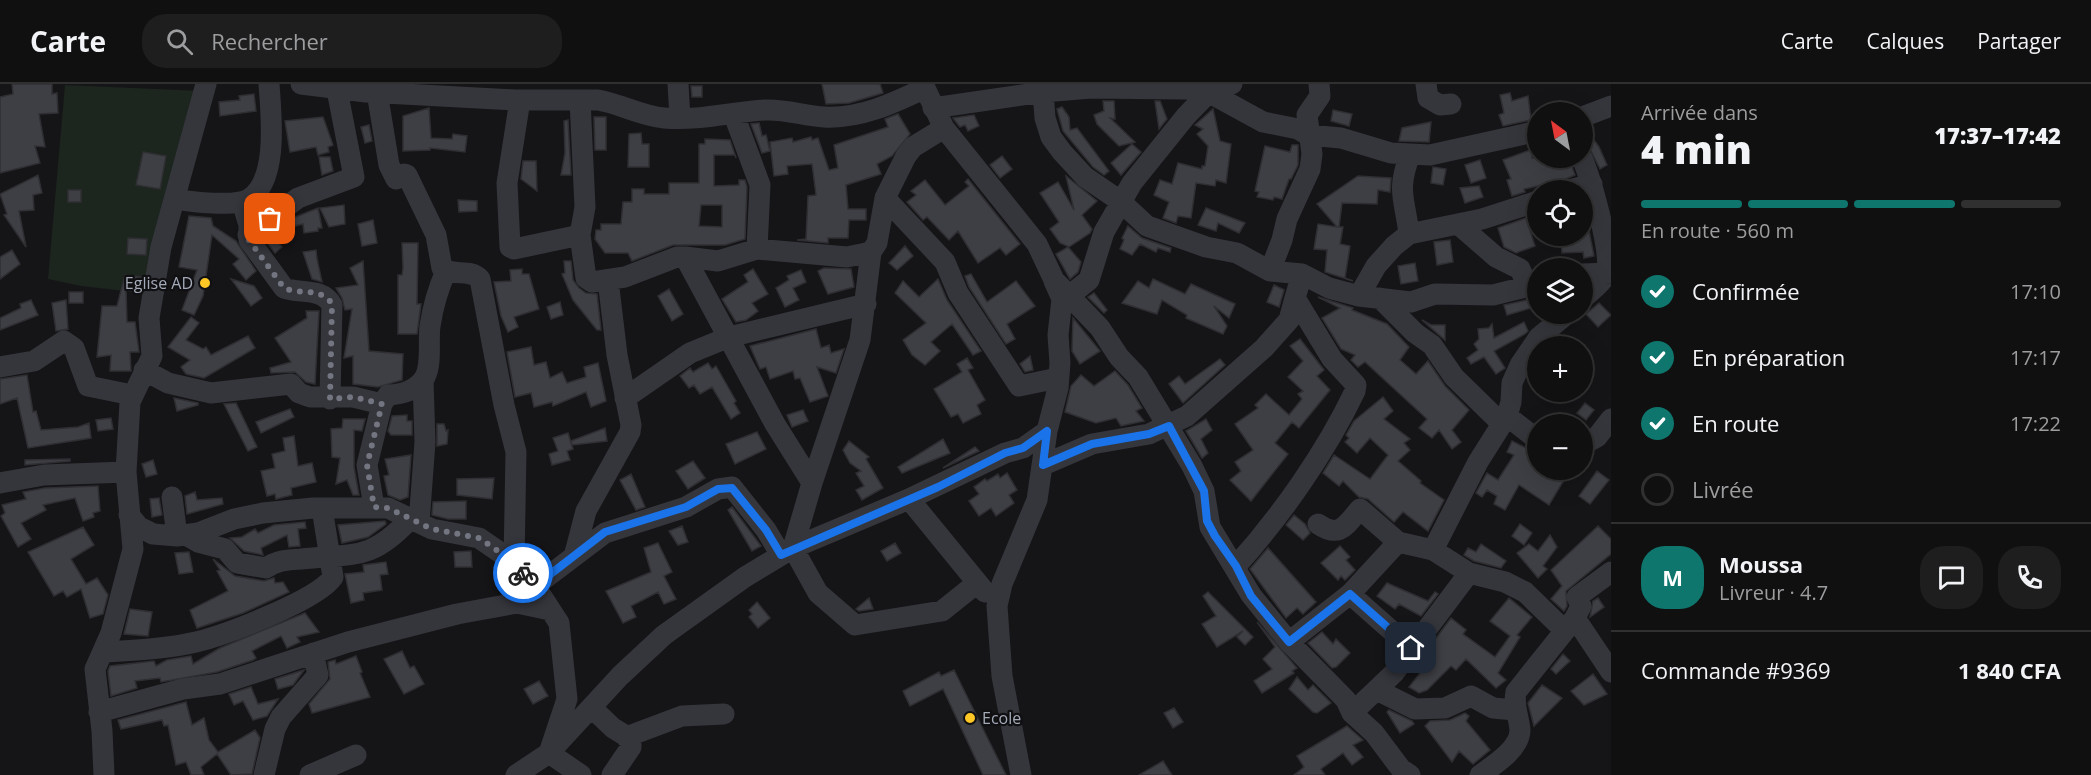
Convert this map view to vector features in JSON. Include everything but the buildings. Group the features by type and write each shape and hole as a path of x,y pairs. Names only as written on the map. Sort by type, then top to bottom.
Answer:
{"street":[{"path":"104,775 102,730 95,669 104,652 124,588 133,549 126,472 132,395 152,356 149,318 152,295 165,230 206,84"},
{"path":"175,199 242,202 249,199 259,189 271,154 269,84"},
{"path":"301,84 337,90 369,89 520,100 581,94 610,102 642,115 680,118 734,115 778,109 824,117 845,117 885,105 924,86 944,128 1037,244 1062,299 1058,335 1060,363 1037,500 1002,584 998,606 1002,676 1021,775"},
{"path":"678,84 680,118"},
{"path":"933,108 1044,88 1209,87 1232,84"},
{"path":"1270,271 1287,219 1310,169 1312,154 1307,115 1320,96 1318,84"},
{"path":"1426,84 1428,98 1440,105 1451,104"},
{"path":"1209,87 1263,122 1298,129 1308,135 1341,138 1391,153 1410,155 1447,152 1527,134"},
{"path":"1069,296 1089,280 1104,231 1120,201 1209,87"},
{"path":"1044,88 1049,131 1062,152 1103,192 1120,201 1147,226 1206,247 1237,254 1270,271 1302,274 1329,288 1359,296 1411,302 1435,294 1493,295 1527,286"},
{"path":"369,89 389,165 396,179 404,174 407,176 420,199 436,235 440,262 446,272"},
{"path":"248,235 298,198 354,177 337,90"},
{"path":"581,94 585,207 580,235 586,278 592,282 625,277 677,257 718,261 757,249 847,257 871,252"},
{"path":"520,100 507,183 510,247 514,249 580,235"},
{"path":"1593,113 1611,106"},
{"path":"734,115 760,185 757,249"},
{"path":"787,552 860,340 871,252 877,243 885,198 913,147 944,128"},
{"path":"1409,234 1401,198 1404,172 1410,155"},
{"path":"1593,188 1609,273"},
{"path":"885,198 945,262 958,293 1019,386 1058,378"},
{"path":"242,202 249,225 248,235 284,288 312,292 329,300 332,304 330,399"},
{"path":"1359,296 1377,266 1394,246 1409,234 1458,224 1527,204"},
{"path":"1458,224 1496,257 1520,269 1527,278"},
{"path":"684,257 776,424 812,483"},
{"path":"182,535 225,549 237,563 266,568 274,561 353,556 375,549 414,521 424,442 423,380 426,374 435,296 446,272"},
{"path":"446,272 475,274 480,279 504,405 516,452 514,562"},
{"path":"1593,274 1609,273"},
{"path":"1593,288 1609,273"},
{"path":"1043,465 1092,444 1149,434 1187,416 1264,348 1289,320 1302,274"},
{"path":"575,553 586,512 630,432 631,425 608,280"},
{"path":"1054,280 1100,328 1119,357 1138,377 1169,426 1204,491 1210,527 1236,566 1251,596 1289,642 1346,700 1352,713 1374,733 1401,769 1410,775"},
{"path":"1236,566 1254,546 1338,429 1355,391 1356,385 1332,359 1294,298"},
{"path":"1380,298 1415,333 1432,345 1454,377 1480,404 1496,418 1507,416 1527,431"},
{"path":"625,398 690,353 729,337 866,304"},
{"path":"1434,550 1478,462 1507,416 1511,402 1512,383 1520,365 1539,337 1555,324"},
{"path":"0,367 34,361 64,341 74,348 88,386 132,395"},
{"path":"144,370 168,383 211,393 291,384 299,393 330,399 353,397 382,404"},
{"path":"374,507 367,465 382,404 388,395 405,393 423,380"},
{"path":"1593,439 1611,419"},
{"path":"516,775 549,753 620,676 694,611 787,552 909,500 1005,453 1023,448 1047,431"},
{"path":"0,483 44,475 126,472"},
{"path":"535,586 605,532 686,507 718,489 732,488 787,552 818,593 855,625 942,611 976,583"},
{"path":"172,496 182,535"},
{"path":"909,500 976,583 998,606"},
{"path":"129,515 139,527 153,534 182,535 263,513 322,508 374,507 388,508 432,529 479,538 514,562 535,586 561,632 567,699 549,753"},
{"path":"104,652 198,642 308,598 333,577 322,508"},
{"path":"1318,524 1327,530 1338,530 1360,509 1398,542 1434,550 1469,573 1513,586 1535,600 1562,628 1571,622"},
{"path":"1289,642 1350,594 1398,542"},
{"path":"1480,775 1517,744 1520,730 1515,710 1516,692 1571,622 1581,606 1578,597 1611,572"},
{"path":"1352,713 1379,691 1469,573"},
{"path":"1350,594 1411,648"},
{"path":"99,712 183,689 220,684 313,653 457,614 517,603 550,610"},
{"path":"1571,622 1611,672"},
{"path":"264,775 268,750 281,717 318,675 313,653"},
{"path":"1379,691 1415,709 1445,708 1471,696 1493,708 1515,710"},
{"path":"592,708 613,728 631,739 631,747 612,775"},
{"path":"626,737 682,716 724,714"},
{"path":"549,753 581,775"},
{"path":"310,775 356,755"}],"shaded area":[{"path":"65,85 201,91 151,294 81,286 48,279"}],"way so far":[{"path":"270,219 248,235 249,240 284,288 312,292 329,300 332,304 330,399 353,397 382,404 367,465 374,507 388,508 432,529 479,538 514,562 523,573"}],"place":[{"name":"Eglise AD","path":"205,283"},
{"name":"Ecole","path":"970,718"}],"route":[{"path":"523,573 535,586 605,532 686,507 724,488 732,488 755,515 781,555 938,487 1005,453 1023,448 1047,431 1043,465 1092,444 1149,434 1169,426 1204,491 1205,510 1210,527 1236,566 1251,596 1289,642 1350,594 1411,648"}]}
